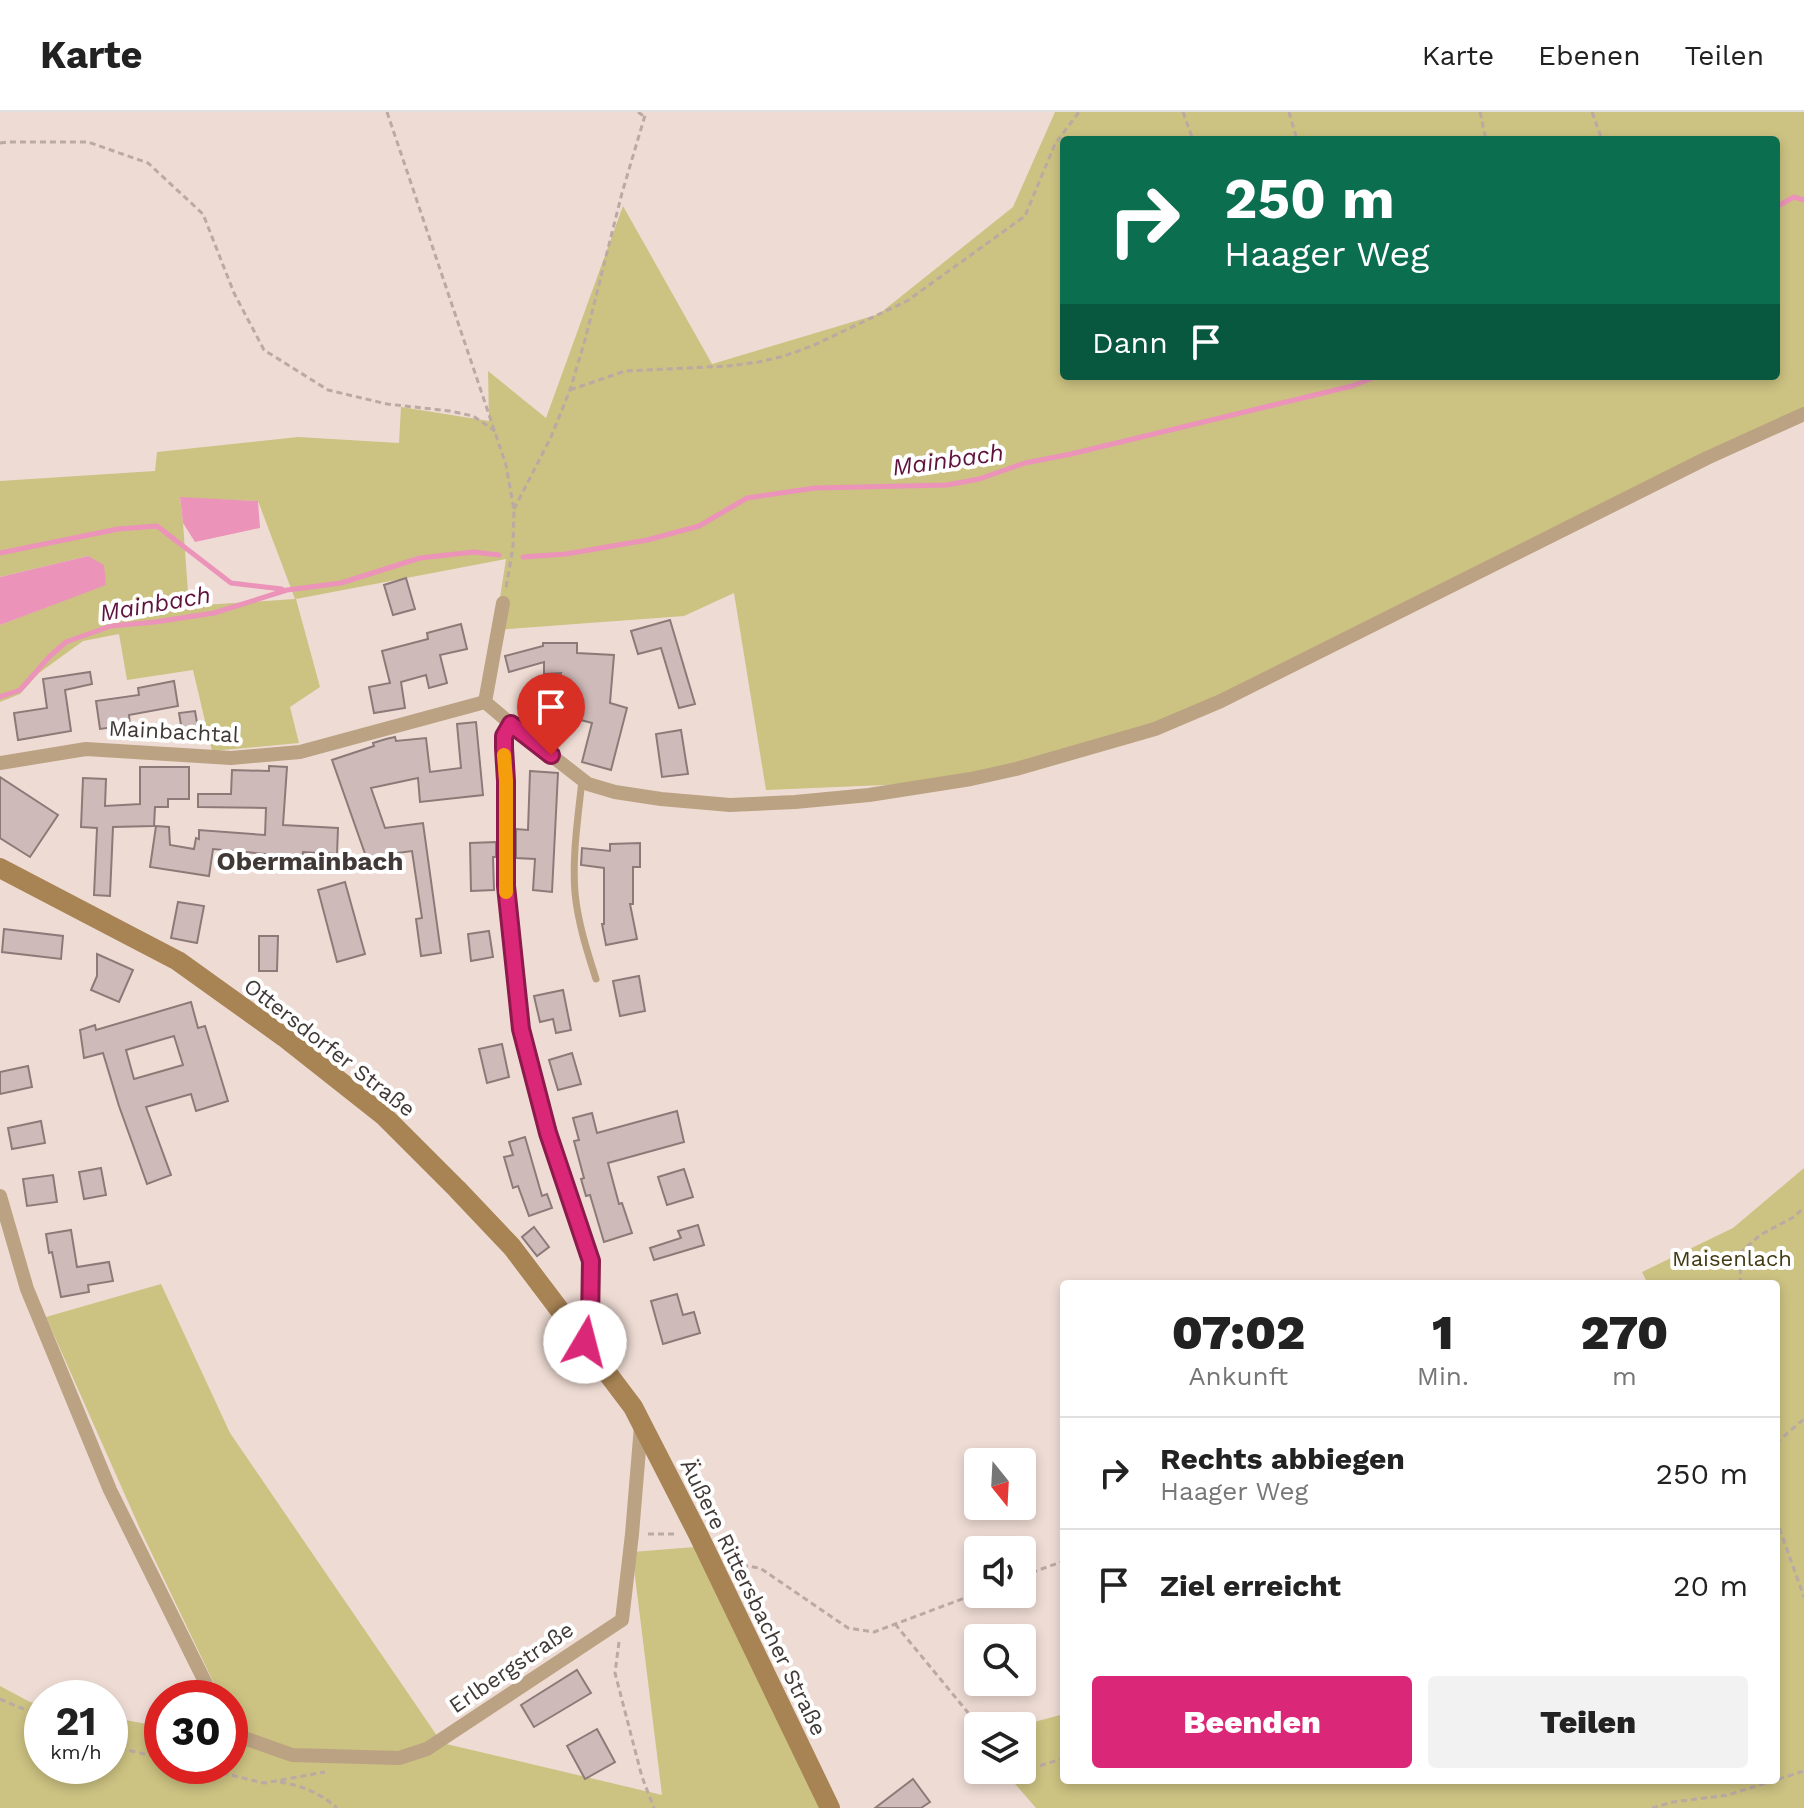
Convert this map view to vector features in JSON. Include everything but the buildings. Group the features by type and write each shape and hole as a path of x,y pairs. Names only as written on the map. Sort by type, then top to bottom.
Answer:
{"main road":[{"name":"Ottersdorfer Straße","path":"0,868 178,961 284,1037 384,1116 512,1247 637,1415"},
{"name":"Äußere Rittersbacher Straße","path":"637,1415 830,1808"}],"street":[{"path":"503,603 485,702 588,784 615,792 730,805 869,795 1016,769 1155,729 1221,701 1707,458 1804,414"},
{"name":"Mainbachtal","path":"0,763 86,749 231,758 300,752 485,702"},
{"path":"511,724 504,736 506,886 521,1029 548,1133 591,1261 590,1323 585,1342"},
{"path":"0,1196 27,1289 110,1490 204,1680"},
{"path":"622,1620 632,1534 637,1415"},
{"name":"Erlbergstraße","path":"248,1739 292,1755 399,1758 427,1749 622,1620"}],"lane":[{"path":"582,778 574,859 575,895 586,950 596,979"}],"path":[{"path":"387,112 506,465 514,510 513,547 503,603"},
{"path":"514,510 551,437 570,390 618,205 646,114 638,112"},
{"path":"1061,136 1079,112"},
{"path":"1183,112 1192,136"},
{"path":"1289,112 1296,136"},
{"path":"1480,112 1485,136"},
{"path":"1592,112 1601,136"},
{"path":"570,390 625,371 728,366 784,356 907,301 1025,216 1060,137"},
{"path":"0,143 88,142 148,163 203,214 234,293 264,350 328,390 387,404 473,416 495,431"},
{"path":"1740,1280 1741,1252 1760,1235 1804,1208"},
{"path":"1780,1440 1804,1419"},
{"path":"1780,1530 1804,1597"},
{"path":"632,1534 698,1534"},
{"path":"1036,1571 1060,1562"},
{"path":"726,1563 760,1568 848,1628 874,1632 964,1598"},
{"path":"622,1620 615,1673 642,1777 654,1808"},
{"path":"895,1623 968,1712"},
{"path":"0,1699 24,1709"},
{"path":"1036,1767 1060,1759"},
{"path":"1780,1779 1804,1771"},
{"path":"276,1781 298,1785 322,1795 337,1808"},
{"path":"1652,1808 1728,1795 1763,1784"}],"green space":[{"path":"1055,112 1804,112 1804,416 1178,720 955,782 766,790 734,593 684,616 495,630 506,559 296,599 320,687 290,707 299,743 212,751 193,670 127,680 119,634 83,641 39,673 20,694 0,702 0,625 106,584 88,556 0,577 0,481 155,471 157,452 298,437 399,443 401,407 489,421 488,371 546,418 623,206 712,364 879,314 1013,207","holes":["180,498 258,501 295,599 189,606"]},
{"name":"Maisenlach","path":"1804,1168 1804,1808 1036,1808 1015,1784 1036,1784 1036,1721 1060,1715 1060,1784 1780,1784 1780,1280 1646,1280 1642,1272 1733,1228"},
{"path":"161,1284 230,1433 442,1743 662,1795 632,1552 695,1547 820,1808 0,1808 0,1686 24,1699 24,1784 128,1784 128,1720 144,1724 144,1784 248,1784 248,1680 212,1680 141,1531 46,1317"}],"shaded area":[{"path":"180,497 258,501 260,528 195,542 183,523"},
{"path":"88,556 104,565 106,585 0,625 0,577"}],"waterway":[{"name":"Mainbach","path":"1780,205 1794,197 1804,200"},
{"name":"Mainbach","path":"523,557 566,554 647,540 699,526 747,498 815,488 947,485 979,479 1025,463 1368,380"},
{"name":"Mainbach","path":"0,553 118,529 157,526 231,583 282,589"},
{"name":"Mainbach","path":"0,697 20,690 66,642 111,626 214,613 287,590 341,583 420,558 474,552 499,555"}],"slow traffic":[{"path":"504,755 506,892"}],"district":[{"name":"Obermainbach","path":"310,861"}],"route":[{"path":"551,755 511,724 504,736 506,886 521,1029 548,1133 591,1261 590,1323 585,1342"}]}
